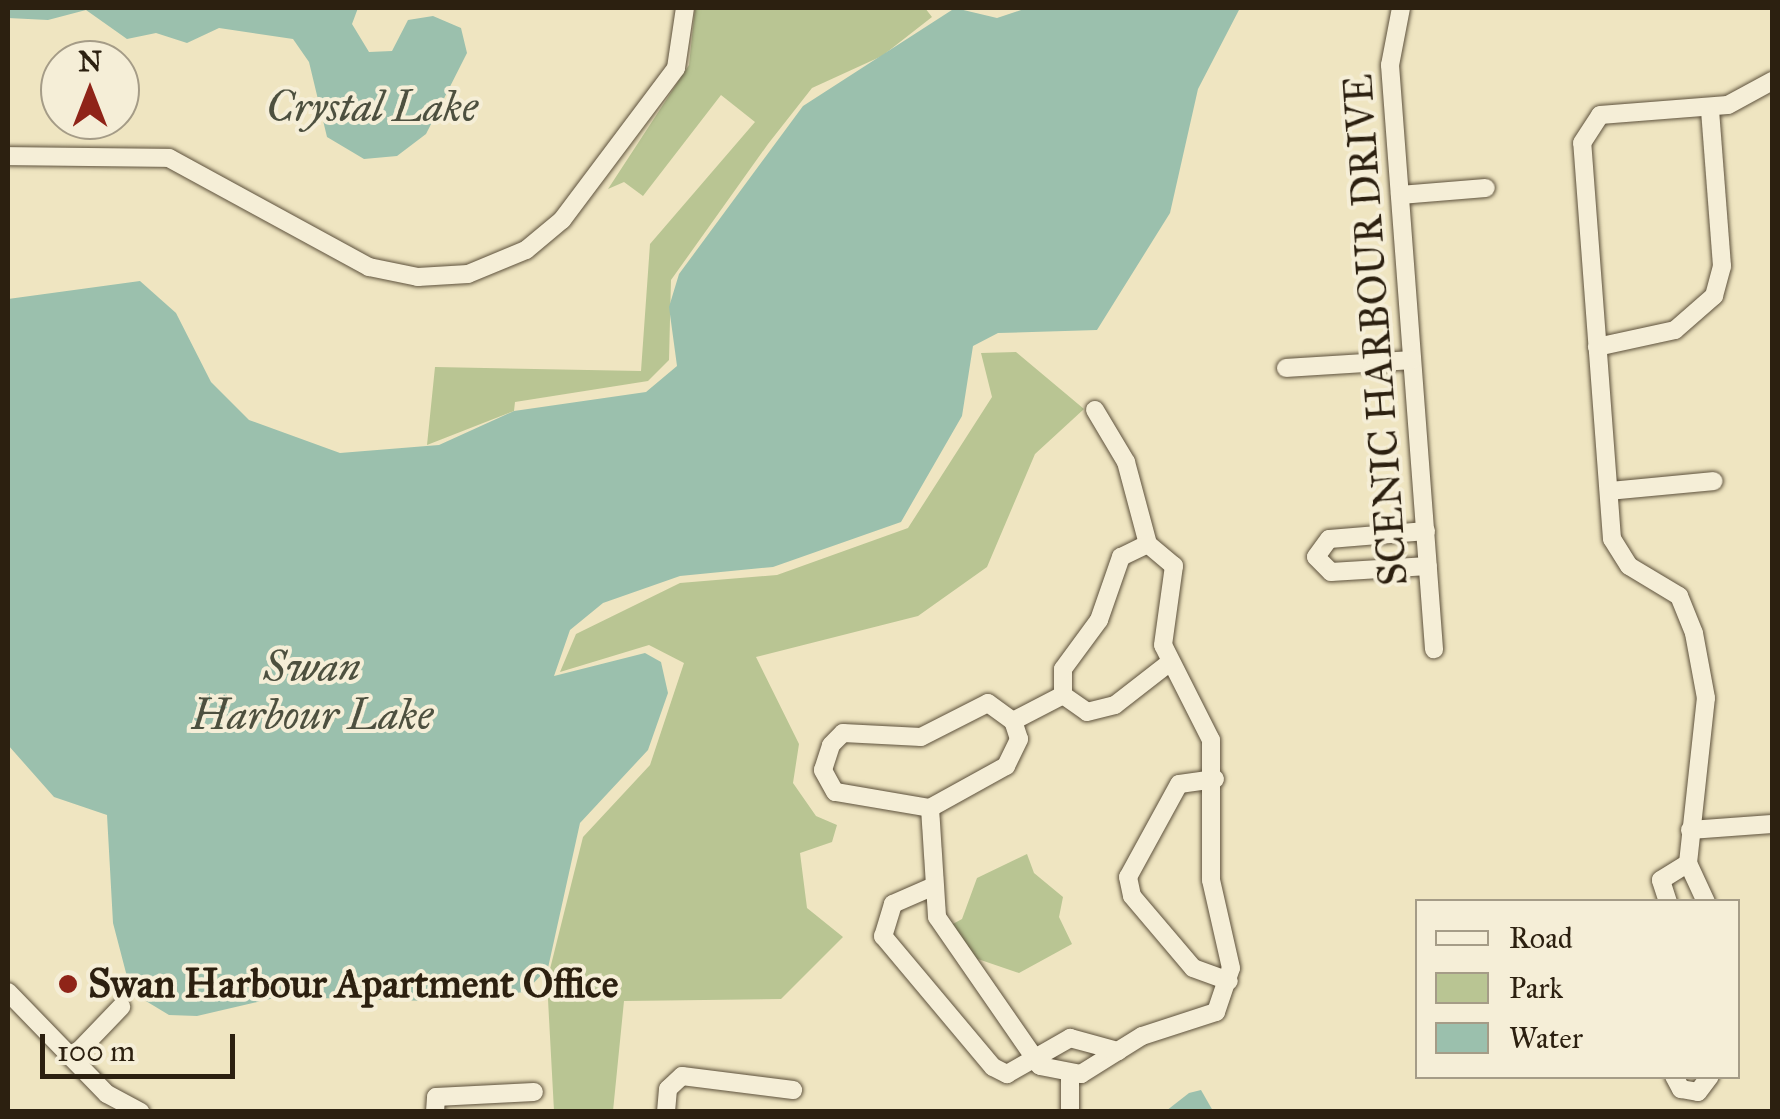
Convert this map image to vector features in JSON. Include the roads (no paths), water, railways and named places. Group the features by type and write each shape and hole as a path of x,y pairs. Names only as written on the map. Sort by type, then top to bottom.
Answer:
{"street":[{"path":"8,156 170,158 369,267 418,278 468,274 526,250 562,220 676,68 685,8"},
{"name":"SCENIC HARBOUR DRIVE","path":"1401,8 1390,65 1434,649"},
{"path":"1705,899 1688,863 1706,698 1694,632 1673,589 1616,552 1597,346 1584,130 1607,113 1710,109 1772,81"},
{"path":"1597,346 1675,330 1714,296 1722,266 1710,109"},
{"path":"1400,196 1486,188"},
{"path":"1286,368 1412,360"},
{"path":"1070,1075 1118,1051 1216,1012 1229,982 1212,880 1215,779 1206,721 1170,662 1161,628 1174,566 1148,544 1126,462 1095,410"},
{"path":"1609,491 1714,481"},
{"path":"1426,531 1329,539 1316,557 1331,572 1428,566"},
{"path":"1063,695 1063,669 1098,620 1122,557 1148,544"},
{"path":"1063,695 1087,712 1115,705 1170,662"},
{"path":"1014,720 1063,695"},
{"path":"988,703 1014,720 1019,739 1006,766 930,808 834,792 823,770 831,745 843,732 921,737 988,703"},
{"path":"1215,779 1180,784 1128,878 1132,896 1193,968 1229,982"},
{"path":"930,808 934,886 951,944 1031,1056 1070,1075"},
{"path":"1690,830 1772,824"},
{"path":"1667,899 1661,880 1688,863"},
{"path":"934,886 893,904 883,936 993,1067 1007,1074 1031,1056 1070,1038 1118,1051"},
{"path":"8,992 72,1058 141,1112"},
{"path":"72,1058 121,1008"},
{"path":"1070,1075 1070,1112"},
{"path":"666,1112 668,1089 682,1076 792,1090"},
{"path":"1676,1079 1681,1089 1698,1092 1708,1079"},
{"path":"435,1112 436,1096 534,1092"}],"water":[{"name":"Crystal Lake","path":"8,8 358,8 352,24 369,52 392,51 408,20 433,16 461,28 467,53 426,134 397,156 364,159 327,137 309,62 293,39 219,28 187,43 156,33 127,39 86,10 48,20 8,18"},
{"name":"Swan Harbour Lake","path":"955,8 997,18 1027,8 1240,8 1198,89 1170,213 1097,330 998,333 973,346 962,416 901,522 773,567 680,576 603,603 570,630 554,676 645,653 661,662 668,693 648,750 580,823 548,968 525,992 431,1001 279,997 197,1016 169,1015 131,992 113,923 107,815 54,797 8,745 8,299 140,281 176,313 211,382 249,420 340,453 439,445 514,411 646,392 677,366 669,307 679,274 803,106"},
{"path":"1201,1090 1213,1111 1166,1111 1189,1093"}],"place":[{"name":"Swan Harbour Apartment Office","path":"68,984"}]}
